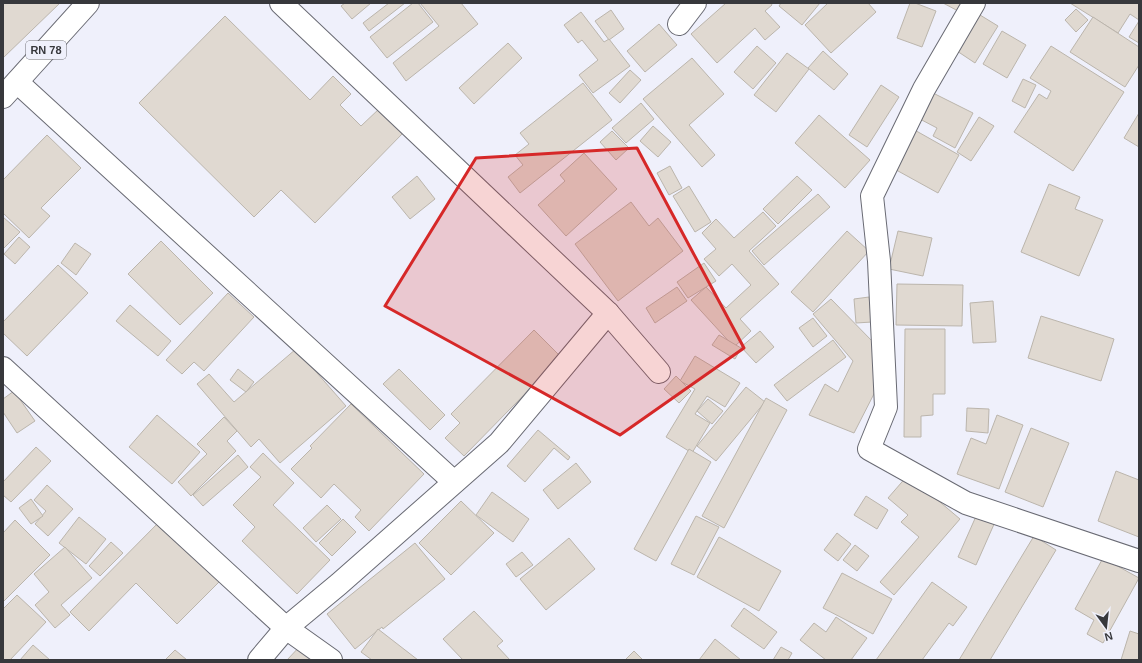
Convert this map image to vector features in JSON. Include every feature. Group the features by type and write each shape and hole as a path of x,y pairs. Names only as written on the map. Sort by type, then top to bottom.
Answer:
{"street":[{"name":"RN 78","path":"10,90 88,3"},
{"path":"281,3 608,313 660,372"},
{"path":"679,24 695,3"},
{"path":"974,3 924,89 872,196 879,261 886,407 869,449 966,503 1139,561"},
{"path":"10,90 454,482"},
{"path":"259,660 286,628 499,443 608,313"},
{"path":"3,368 286,628 331,660"}],"highlighted area":[{"path":"637,148 744,348 620,435 385,306 476,158"}],"building":[{"path":"3,3 60,3 3,58"},
{"path":"345,3 371,3 352,19 341,6"},
{"path":"389,3 405,3 369,31 363,23"},
{"path":"413,3 418,3 433,22 387,58 370,37"},
{"path":"420,3 461,3 478,24 406,81 393,63 439,26"},
{"path":"726,3 771,3 772,5 765,11 780,27 765,40 755,28 717,63 691,34"},
{"path":"781,3 820,3 802,25 779,6"},
{"path":"828,3 868,3 876,12 831,53 805,25"},
{"path":"910,3 915,3 936,11 922,47 897,38"},
{"path":"943,3 965,3 960,12"},
{"path":"1070,3 1139,3 1139,20 1130,14 1118,33"},
{"path":"1076,9 1088,20 1076,32 1065,20"},
{"path":"611,10 624,29 609,40 595,21"},
{"path":"581,12 604,42 609,39 630,66 593,93 579,75 598,60 582,40 578,43 564,25"},
{"path":"980,15 998,26 975,63 957,51"},
{"path":"225,16 310,100 333,76 351,94 340,105 361,126 380,108 404,132 315,223 281,190 254,217 139,103"},
{"path":"1093,17 1139,47 1139,65 1125,87 1070,52"},
{"path":"1139,21 1139,43 1129,37"},
{"path":"659,24 677,45 645,72 627,51"},
{"path":"1002,31 1026,45 1007,78 983,64"},
{"path":"508,43 522,58 474,104 459,88"},
{"path":"757,46 776,63 753,89 734,72"},
{"path":"1051,46 1124,92 1073,171 1014,132 1039,94 1047,99 1051,91 1030,78"},
{"path":"823,51 848,74 834,90 808,68"},
{"path":"787,53 809,69 776,112 754,95"},
{"path":"692,58 724,94 689,125 715,155 702,167 643,99"},
{"path":"630,70 641,80 620,103 609,93"},
{"path":"1023,79 1036,85 1025,108 1012,101"},
{"path":"583,83 612,120 520,193 508,177 523,165 515,155 529,144 520,133"},
{"path":"881,85 899,97 867,147 849,135"},
{"path":"931,92 973,113 955,148 933,136 937,128 918,118"},
{"path":"641,103 654,119 626,143 612,128"},
{"path":"1139,113 1139,147 1124,138"},
{"path":"819,115 870,160 845,188 795,143"},
{"path":"979,117 994,126 971,161 957,152"},
{"path":"653,126 671,142 658,157 640,141"},
{"path":"911,128 959,155 938,193 889,166"},
{"path":"612,131 629,148 616,160 600,142"},
{"path":"47,135 81,168 41,208 50,216 29,238 3,213 3,180"},
{"path":"584,153 617,189 566,236 538,205 565,181 560,175"},
{"path":"670,166 682,188 669,195 657,173"},
{"path":"417,176 435,199 410,219 392,197"},
{"path":"797,176 812,190 778,224 763,209"},
{"path":"1049,184 1080,197 1075,209 1103,220 1079,276 1021,252"},
{"path":"689,186 711,222 695,232 673,196"},
{"path":"818,194 830,207 764,265 752,251"},
{"path":"631,202 649,226 658,218 683,251 618,301 575,244"},
{"path":"763,212 776,226 749,251 779,284 740,319 751,331 734,347 691,300 706,287 726,308 751,285 732,264 719,276 704,259 716,249 702,233 716,219 734,238"},
{"path":"3,217 20,232 3,249"},
{"path":"847,231 869,251 813,312 791,292"},
{"path":"898,231 932,238 923,276 889,269"},
{"path":"19,237 30,247 15,264 4,254"},
{"path":"161,241 213,293 180,325 128,274"},
{"path":"75,243 91,254 76,275 61,263"},
{"path":"704,263 716,281 688,298 677,282"},
{"path":"58,265 88,293 27,356 3,333 3,322"},
{"path":"897,284 963,285 962,326 896,325"},
{"path":"677,287 687,301 655,323 646,308"},
{"path":"228,293 254,317 204,371 194,362 182,374 166,360"},
{"path":"869,297 872,322 856,323 854,299"},
{"path":"831,299 873,342 878,386 854,433 809,415 825,384 838,392 853,361 813,314"},
{"path":"993,301 996,342 973,343 970,303"},
{"path":"130,305 171,341 158,356 116,321"},
{"path":"1041,316 1114,339 1101,381 1028,358"},
{"path":"813,318 827,336 813,347 799,328"},
{"path":"905,329 945,329 945,394 933,394 933,415 921,416 921,437 904,437"},
{"path":"534,330 561,357 464,456 445,438 460,423 451,414"},
{"path":"760,331 774,347 756,363 741,347"},
{"path":"719,335 741,348 735,359 712,345"},
{"path":"833,340 846,357 787,401 774,385"},
{"path":"296,349 346,406 280,463 259,439 251,447 197,384 209,374 234,402"},
{"path":"695,356 740,383 725,407 707,396 695,414 710,423 692,453 666,437 695,389 680,381"},
{"path":"238,369 254,382 246,392 230,380"},
{"path":"399,369 445,415 430,430 383,384"},
{"path":"676,376 691,391 679,403 664,389"},
{"path":"746,387 765,402 716,461 697,446"},
{"path":"14,391 35,421 17,433 3,412 3,399"},
{"path":"766,398 787,410 724,528 702,516"},
{"path":"708,399 723,411 712,424 697,411"},
{"path":"351,404 424,474 369,531 355,517 361,510 334,484 321,498 291,469 312,448 310,446"},
{"path":"967,408 989,409 988,433 966,431"},
{"path":"157,415 200,452 172,484 129,447"},
{"path":"997,415 1023,425 999,489 957,474 971,438 986,444"},
{"path":"224,417 237,431 227,441 236,451 191,496 178,482 207,454 197,444"},
{"path":"1031,428 1069,443 1043,507 1005,492"},
{"path":"538,430 570,457 568,460 554,448 525,482 507,466"},
{"path":"36,447 51,461 11,502 3,495 3,482"},
{"path":"689,449 711,462 656,561 634,549"},
{"path":"263,453 294,483 273,505 330,560 297,594 242,541 255,527 233,505 261,477 250,467"},
{"path":"238,455 248,467 203,506 193,495"},
{"path":"576,463 591,482 558,509 543,490"},
{"path":"1116,471 1139,480 1139,537 1098,521"},
{"path":"908,475 960,519 894,595 880,582 919,537 901,522 908,515 888,498"},
{"path":"47,485 73,509 48,536 35,524 46,511 34,500"},
{"path":"492,492 529,519 513,542 476,515"},
{"path":"866,496 888,510 877,529 854,515"},
{"path":"31,499 43,516 31,524 19,508"},
{"path":"461,501 494,533 451,575 419,543"},
{"path":"327,505 341,519 316,542 303,528"},
{"path":"977,514 995,522 976,565 958,557"},
{"path":"696,516 719,527 694,575 671,564"},
{"path":"79,517 106,539 86,564 59,543"},
{"path":"162,519 222,579 177,624 136,583 89,631 70,612"},
{"path":"343,519 356,532 332,556 319,543"},
{"path":"15,520 50,555 3,602 3,533"},
{"path":"837,533 851,544 838,561 824,550"},
{"path":"1034,536 1056,550 990,660 959,660"},
{"path":"719,537 781,571 759,611 697,577"},
{"path":"569,538 595,569 546,610 520,579"},
{"path":"111,542 123,553 100,576 89,566"},
{"path":"415,543 445,579 383,629 382,627 355,649 327,614"},
{"path":"855,545 869,556 857,571 843,560"},
{"path":"65,547 92,578 61,605 70,615 55,628 35,605 49,592 34,574"},
{"path":"522,552 533,565 516,577 506,564"},
{"path":"1103,558 1139,578 1103,643 1087,634 1094,620 1075,609"},
{"path":"842,573 892,599 873,634 823,608"},
{"path":"932,582 967,607 953,626 949,623 922,660 876,660"},
{"path":"17,595 46,622 10,660 3,660 3,609"},
{"path":"744,608 777,632 764,649 731,626"},
{"path":"474,611 503,641 497,646 510,660 463,660 443,639"},
{"path":"836,617 867,638 851,660 826,660 800,640 814,623 826,632"},
{"path":"378,629 418,660 372,660 361,652"},
{"path":"1130,631 1139,634 1139,660 1121,660"},
{"path":"715,639 741,660 699,660"},
{"path":"302,644 320,660 287,660"},
{"path":"33,645 50,660 20,660"},
{"path":"781,647 792,653 788,660 773,660"},
{"path":"175,650 187,660 165,660"},
{"path":"634,651 643,660 625,660"}]}
